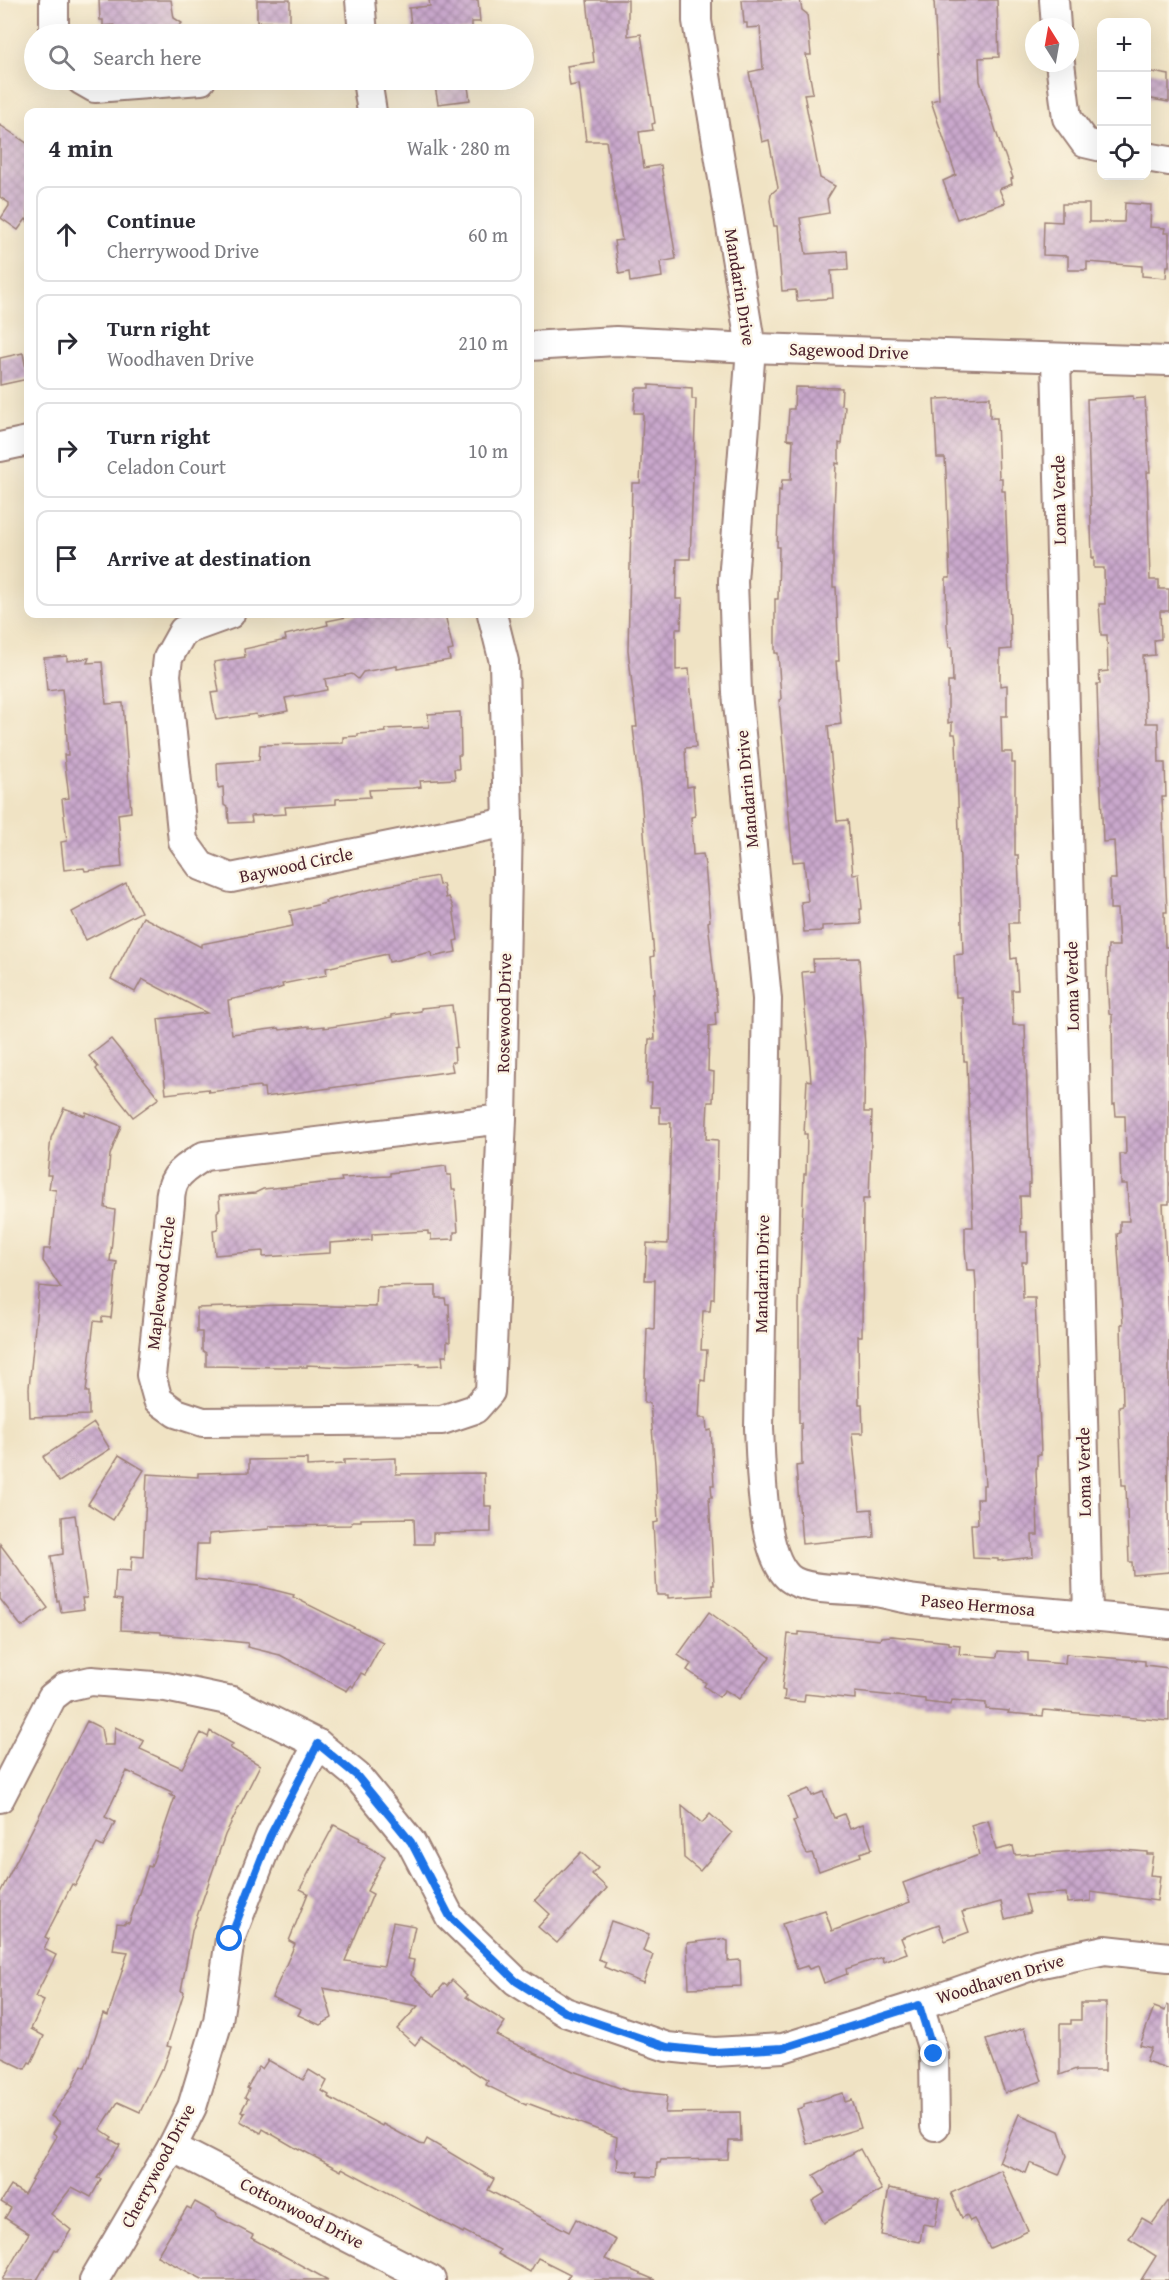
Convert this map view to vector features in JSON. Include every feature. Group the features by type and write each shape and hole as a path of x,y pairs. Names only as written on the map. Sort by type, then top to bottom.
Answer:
{"street":[{"path":"54,0 54,24"},
{"path":"360,0 362,24"},
{"name":"Mandarin Drive","path":"697,0 697,21 751,348 733,581 737,693 767,999 759,1428 763,1497 770,1537 774,1557 788,1578"},
{"path":"1054,0 1055,18"},
{"path":"1061,72 1067,118 1085,143 1097,146"},
{"path":"369,90 371,108"},
{"path":"1151,157 1169,161"},
{"name":"Sagewood Drive","path":"534,346 616,341 751,348 1169,361"},
{"name":"Loma Verde","path":"1056,358 1088,1614"},
{"path":"0,447 24,442"},
{"name":"Baywood Circle","path":"219,618 183,631 168,658 166,675 183,841 201,866 231,878 508,822"},
{"name":"Rosewood Drive","path":"475,1409 490,1392 502,1119 508,822 504,662 493,618"},
{"name":"Maplewood Circle","path":"475,1409 442,1420 203,1422 176,1413 158,1400 151,1375 170,1189 177,1174 204,1156 502,1119"},
{"name":"Paseo Hermosa","path":"788,1578 815,1588 869,1591 914,1600 1088,1614 1169,1624"},
{"name":"Woodhaven Drive","path":"0,1798 52,1697 65,1687 91,1681 166,1687 232,1701 318,1744 357,1776 411,1842 450,1917 516,1981 565,2012 667,2047 714,2052 783,2048 919,2005 1037,1964 1105,1950 1169,1957"},
{"name":"Cherrywood Drive","path":"94,2280 172,2147 192,2107 218,2021 230,1939 270,1836 318,1744"},
{"path":"919,2005 934,2054 935,2126"},
{"name":"Cottonwood Drive","path":"172,2147 431,2280"}],"building":[{"path":"99,0 171,0 174,18 182,23 103,24 103,20 100,20"},
{"path":"257,0 290,0 290,22 257,22"},
{"path":"429,0 478,0 480,22 411,24 409,8 430,6"},
{"path":"587,0 628,0 628,36 641,34 655,123 652,124 653,130 639,132 644,168 661,165 676,259 660,262 662,277 630,282 629,272 619,274 614,241 622,240 606,141 586,141 579,84 570,86 567,66 594,62"},
{"path":"742,0 800,0 802,10 807,14 811,55 806,55 813,93 804,94 820,178 835,186 827,199 829,213 800,218 806,254 847,251 848,270 831,271 833,298 797,301 796,290 782,291 777,226 774,226 770,200 771,194 778,188 769,140 762,142 749,72 763,69 760,27 747,28 747,23 744,23"},
{"path":"934,0 997,0 999,57 979,58 980,81 1013,178 1011,179 1012,184 999,189 1005,203 957,219 943,181 956,175 931,101 939,99"},
{"path":"1151,72 1169,75 1169,102 1151,99"},
{"path":"436,90 468,90 470,100 438,104"},
{"path":"0,125 24,141 24,222 18,230 1,218 9,203 0,197"},
{"path":"1125,203 1151,205 1150,227 1165,228 1164,233 1169,233 1169,266 1167,266 1166,278 1142,276 1142,266 1087,262 1087,270 1068,270 1068,256 1043,255 1044,221 1062,222 1062,204 1089,204 1089,222 1124,222"},
{"path":"23,353 24,380 0,385 0,358"},
{"path":"649,385 692,388 692,399 696,399 690,559 677,559 676,599 682,599 681,629 676,629 676,670 689,669 696,747 685,748 687,787 693,786 695,816 691,817 693,855 703,854 705,865 710,921 708,922 718,1012 715,1012 716,1025 709,1026 708,1071 714,1072 713,1102 708,1102 706,1139 718,1140 714,1299 711,1299 710,1311 703,1311 701,1350 707,1350 705,1381 701,1380 699,1418 706,1418 707,1431 711,1430 714,1485 711,1485 712,1497 709,1497 714,1585 712,1585 713,1595 668,1598 668,1595 657,1595 653,1523 658,1522 655,1464 650,1403 644,1403 647,1328 654,1329 655,1280 645,1280 647,1243 668,1244 671,1123 660,1123 660,1107 651,1107 652,1083 647,1083 649,1039 655,1039 651,957 654,956 633,727 637,727 628,650 632,483 640,483 643,417 643,413 634,413 636,388 649,388"},
{"path":"795,387 842,388 841,405 845,406 842,444 839,443 839,464 836,463 833,535 833,587 836,587 839,661 836,661 841,724 828,726 837,821 848,820 853,875 859,874 862,909 860,909 861,924 822,926 822,931 804,932 801,902 808,901 804,861 793,862 779,700 781,699 778,653 775,653 779,490 781,491 782,480 791,480 793,440 787,439 789,409 794,409"},
{"path":"1133,396 1133,399 1145,398 1150,472 1147,472 1150,580 1159,580 1159,589 1169,589 1169,611 1160,611 1161,639 1154,640 1155,655 1143,656 1146,723 1158,723 1159,763 1165,763 1166,797 1162,797 1167,912 1164,912 1165,947 1169,947 1169,1204 1163,1204 1169,1318 1169,1432 1167,1432 1169,1572 1133,1575 1132,1562 1129,1562 1126,1485 1122,1485 1119,1406 1123,1405 1121,1324 1123,1324 1117,1234 1120,1233 1120,1221 1129,1221 1127,1184 1121,1184 1120,1154 1126,1154 1125,1116 1116,1116 1115,1104 1113,1105 1112,1015 1109,1014 1107,978 1108,946 1119,946 1117,909 1110,909 1110,879 1116,879 1114,841 1103,842 1097,684 1100,684 1099,672 1108,671 1107,635 1101,635 1099,604 1105,604 1104,568 1094,568 1094,557 1092,558 1087,399"},
{"path":"990,397 990,418 997,418 999,478 1002,478 1002,491 1005,491 1011,649 1000,650 1000,686 1007,685 1007,716 1001,716 1002,752 1012,752 1012,763 1015,763 1015,855 1018,855 1020,910 1018,910 1018,923 1009,923 1011,959 1016,958 1018,990 1012,990 1013,1025 1025,1025 1030,1184 1029,1196 1020,1196 1021,1232 1027,1232 1027,1262 1022,1262 1023,1298 1035,1298 1041,1455 1037,1455 1038,1535 1032,1535 1033,1557 998,1561 998,1559 973,1558 971,1524 978,1524 977,1499 983,1499 983,1485 985,1485 977,1372 975,1270 967,1270 965,1248 965,1227 973,1227 967,1061 964,1061 962,997 956,997 954,955 963,954 956,740 955,734 952,734 952,722 948,723 948,682 953,682 952,647 949,647 947,626 946,578 950,578 946,473 945,458 937,458 934,399"},
{"path":"342,618 446,618 453,650 448,651 450,660 363,672 358,679 352,674 325,679 327,690 285,698 288,711 257,717 256,714 216,720 211,693 219,692 214,662 245,657 244,649 286,640 285,635 328,625 327,621"},
{"path":"67,656 67,661 89,658 87,663 102,662 106,704 123,703 131,812 118,814 122,867 85,871 84,868 64,870 61,842 67,841 62,799 69,798 64,755 68,755 66,724 62,689 47,691 44,658"},
{"path":"460,712 461,755 458,755 459,769 454,769 455,779 420,781 421,787 369,790 370,797 336,799 336,804 285,807 286,814 251,816 252,822 229,823 228,808 224,805 223,787 218,788 217,763 259,760 260,745 343,743 343,737 358,736 358,734 386,732 385,729 429,727 428,714"},
{"path":"437,876 439,885 443,884 446,898 449,897 453,907 458,940 454,941 456,952 432,957 431,952 389,962 387,954 326,968 327,975 282,984 283,987 271,991 228,1000 232,1034 309,1026 309,1028 324,1026 324,1028 392,1017 392,1015 421,1011 421,1008 452,1005 457,1047 454,1048 455,1062 451,1062 453,1071 265,1097 264,1088 260,1086 166,1094 158,1019 207,1013 142,979 135,992 111,979 143,917 201,947 201,944 293,926 290,911 380,887"},
{"path":"126,883 141,912 86,940 72,912"},
{"path":"859,958 865,1047 864,1112 872,1112 869,1199 863,1199 862,1336 858,1336 859,1404 862,1404 863,1433 852,1433 860,1510 872,1509 874,1537 802,1544 796,1466 802,1465 801,1423 799,1423 799,1305 804,1174 806,1174 807,1134 804,1134 807,1080 811,1081 802,972 814,971 813,959"},
{"path":"111,1039 159,1098 133,1117 102,1078 96,1069 98,1067 89,1056"},
{"path":"64,1108 85,1116 86,1112 121,1126 110,1155 105,1208 115,1210 110,1261 117,1262 111,1318 102,1317 102,1322 94,1321 86,1392 89,1392 89,1415 30,1417 29,1388 39,1286 61,1288 43,1261 44,1249 50,1249 56,1190 49,1189 51,1175 47,1175 51,1138"},
{"path":"446,1166 447,1175 451,1175 452,1189 455,1189 458,1232 454,1232 454,1239 431,1240 431,1234 428,1234 428,1231 372,1234 372,1240 330,1243 330,1253 263,1257 263,1251 215,1255 213,1230 218,1229 219,1196 342,1181 341,1178 390,1176 390,1173"},
{"path":"436,1286 436,1298 445,1298 446,1304 449,1304 450,1342 447,1341 447,1356 442,1356 443,1365 206,1366 206,1353 202,1350 202,1332 197,1332 197,1308 284,1305 376,1307 377,1287"},
{"path":"94,1423 110,1449 59,1482 43,1457"},
{"path":"119,1455 144,1470 113,1520 88,1504"},
{"path":"396,1458 396,1474 484,1473 485,1506 491,1506 491,1532 433,1533 433,1544 415,1544 414,1518 361,1519 361,1521 353,1521 351,1525 269,1526 269,1529 209,1534 209,1544 197,1544 195,1579 258,1586 294,1595 293,1597 383,1642 365,1675 361,1673 353,1687 351,1685 347,1691 280,1655 247,1647 248,1643 161,1634 161,1632 121,1630 122,1600 114,1599 116,1570 131,1571 132,1556 143,1557 147,1474 198,1477 198,1473 249,1472 249,1460 307,1459 307,1466 344,1464 344,1460"},
{"path":"75,1515 87,1598 82,1598 84,1609 61,1612 59,1600 57,1601 51,1556 63,1554 62,1517"},
{"path":"0,1544 48,1608 22,1627 0,1599"},
{"path":"709,1612 770,1657 739,1699 725,1690 719,1697 704,1686 706,1683 687,1670 691,1664 678,1655"},
{"path":"799,1632 880,1640 881,1637 892,1636 949,1642 949,1644 960,1645 959,1654 997,1657 998,1651 1028,1653 1028,1661 1065,1664 1066,1654 1145,1661 1145,1665 1169,1668 1169,1721 1044,1710 1043,1716 1008,1713 1009,1711 986,1709 986,1703 952,1700 951,1705 925,1702 925,1699 855,1692 855,1699 805,1694 804,1702 784,1700 785,1691 782,1690 788,1634 799,1635"},
{"path":"87,1721 101,1728 104,1745 114,1745 115,1727 144,1741 140,1749 182,1768 201,1733 208,1737 210,1731 233,1744 230,1748 260,1765 225,1835 192,1931 181,1991 184,1992 167,2046 171,2047 163,2069 140,2112 118,2102 100,2129 120,2145 97,2178 101,2179 91,2197 72,2187 51,2214 71,2230 58,2251 55,2249 37,2280 2,2280 29,2233 5,2218 11,2208 1,2202 11,2186 24,2194 57,2136 53,2133 60,2122 51,2116 72,2087 82,2065 85,2067 103,2014 108,2016 128,1952 113,1950 117,1923 129,1923 175,1797 170,1795 172,1792 127,1771 105,1817 115,1822 103,1847 97,1844 75,1886 72,1884 45,1937 49,1939 44,1949 56,1955 35,1997 44,2001 31,2029 44,2036 31,2063 29,2062 25,2069 0,2057 0,1893"},
{"path":"809,1789 812,1796 823,1792 834,1818 844,1814 850,1829 863,1824 872,1849 860,1853 861,1856 819,1871 812,1853 807,1854 802,1845 793,1821 797,1820 788,1797"},
{"path":"682,1806 702,1823 710,1814 732,1833 700,1871 684,1858"},
{"path":"988,1820 996,1850 1013,1846 1015,1855 1110,1849 1153,1854 1150,1875 1160,1876 1157,1901 1091,1892 1091,1901 1067,1903 1066,1893 1025,1895 1030,1913 1005,1919 1001,1902 962,1912 969,1932 945,1941 939,1924 901,1938 907,1953 883,1962 882,1957 846,1969 847,1974 824,1983 818,1966 797,1969 782,1924 825,1910 832,1931 910,1902 903,1883 979,1855 971,1825"},
{"path":"334,1825 360,1838 359,1840 368,1844 366,1846 385,1856 367,1891 373,1894 345,1961 384,1966 393,1922 415,1926 408,1959 414,1960 411,1975 434,1996 444,1984 447,1986 452,1980 468,1995 466,1997 505,2022 496,2035 573,2071 628,2091 667,2095 665,2113 740,2112 741,2141 729,2141 728,2159 661,2160 657,2163 656,2177 638,2176 639,2172 617,2170 618,2158 615,2157 617,2137 527,2103 526,2105 486,2085 488,2081 421,2037 415,2045 397,2029 418,2006 323,1988 332,2018 320,2025 298,2015 301,2010 272,1997 295,1944 289,1941 308,1893 300,1889"},
{"path":"581,1852 598,1868 592,1874 607,1888 557,1943 538,1927 550,1914 535,1900"},
{"path":"611,1921 649,1934 643,1951 653,1955 643,1983 604,1967 606,1962 598,1959"},
{"path":"721,1939 728,1941 728,1961 740,1960 741,1986 689,1988 687,1943"},
{"path":"1081,2003 1106,2003 1105,2071 1076,2071 1076,2069 1060,2075 1060,2024 1071,2024 1071,2020 1081,2020"},
{"path":"1167,2005 1169,2006 1169,2069 1146,2061 1151,2048 1140,2045 1154,2007 1165,2011"},
{"path":"1024,2028 1042,2081 1005,2093 986,2040"},
{"path":"268,2060 303,2080 309,2070 327,2081 322,2091 329,2095 328,2097 420,2144 424,2145 427,2139 494,2179 488,2190 569,2232 576,2219 616,2240 605,2259 655,2280 566,2280 570,2274 538,2258 530,2272 498,2254 500,2250 464,2231 463,2233 342,2168 341,2171 299,2150 263,2129 261,2133 240,2121 245,2113 241,2111 248,2099 245,2097 249,2089 247,2088 259,2067 262,2069"},
{"path":"843,2093 845,2102 852,2100 861,2128 807,2144 797,2109 804,2107 804,2104"},
{"path":"1019,2114 1059,2131 1067,2156 1059,2175 1030,2163 1026,2173 999,2162"},
{"path":"860,2149 882,2190 824,2223 812,2201 825,2193 814,2175"},
{"path":"1001,2170 1028,2231 990,2248 974,2219 970,2221 967,2215 962,2218 951,2193"},
{"path":"889,2188 940,2198 935,2226 923,2224 920,2242 881,2235"},
{"path":"1169,2200 1169,2280 1141,2280 1156,2256 1129,2239 1142,2218 1152,2224"},
{"path":"195,2202 253,2235 251,2238 328,2280 204,2280 157,2256 187,2207 191,2209"}],"route":[{"path":"230,1939 270,1836 318,1744 357,1776 411,1842 450,1917 516,1981 565,2012 667,2047 714,2052 783,2048 919,2005 934,2054"}]}
